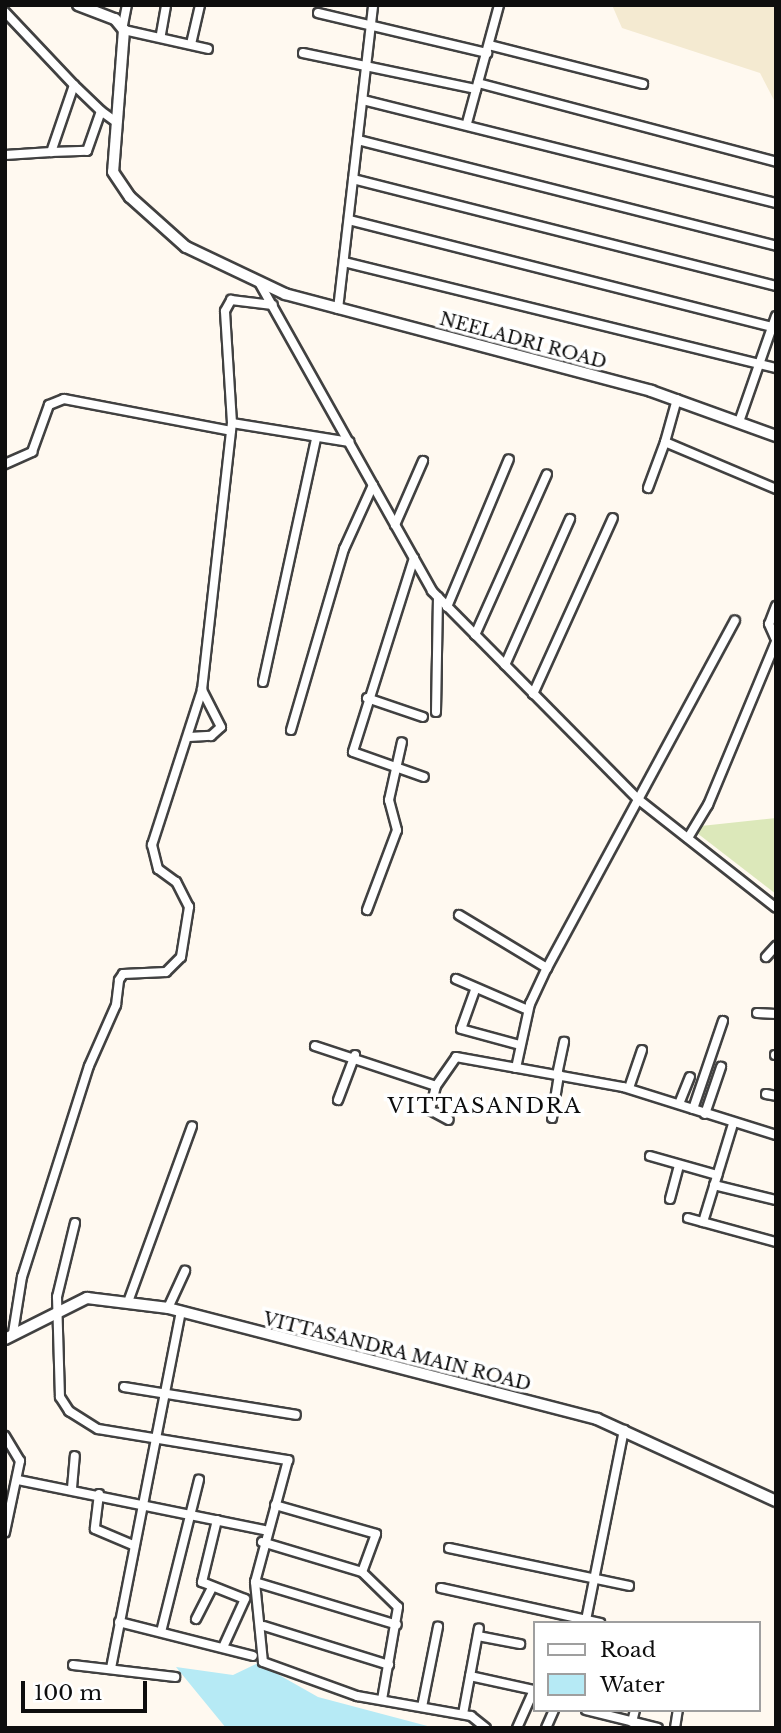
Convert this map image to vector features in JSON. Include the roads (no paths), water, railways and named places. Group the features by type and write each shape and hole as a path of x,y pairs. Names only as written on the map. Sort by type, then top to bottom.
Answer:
{"street":[{"path":"78,5 123,27 161,34 208,49"},
{"path":"123,27 127,5"},
{"path":"161,34 166,5"},
{"path":"191,44 200,5"},
{"path":"338,309 373,5"},
{"path":"467,123 499,5"},
{"path":"5,12 74,85 115,121"},
{"path":"318,13 643,84"},
{"name":"NEELADRI ROAD","path":"123,27 111,161 124,191 181,244 260,284 338,309 677,398 776,436"},
{"path":"303,52 366,67 477,86 776,162"},
{"path":"51,152 74,85"},
{"path":"363,100 467,123 776,203"},
{"path":"5,155 87,151 101,111"},
{"path":"358,140 776,246"},
{"path":"353,179 776,286"},
{"path":"348,220 774,327"},
{"path":"344,262 776,368"},
{"path":"260,284 438,597 639,800 776,908"},
{"path":"9,1336 22,1277 89,1066 116,1005 119,980 123,974 166,972 181,957 189,907 176,882 158,869 152,845 202,690 231,427 225,311 231,300 273,305"},
{"path":"739,422 762,365 776,316"},
{"path":"648,488 677,398"},
{"path":"5,464 32,452 49,405 64,399 231,427 349,442"},
{"path":"263,682 316,438"},
{"path":"665,442 776,489"},
{"path":"447,607 509,459"},
{"path":"395,525 423,461"},
{"path":"475,635 547,474"},
{"path":"291,730 344,549 373,485"},
{"path":"533,694 613,518"},
{"path":"505,665 570,519"},
{"path":"414,558 367,698 352,752 396,770 424,777"},
{"path":"436,712 438,597"},
{"path":"688,838 708,805 776,641 769,624 776,606"},
{"path":"516,1068 528,1010 547,968 735,621"},
{"path":"189,737 221,727 202,690"},
{"path":"367,698 424,717"},
{"path":"367,911 397,830 389,800 402,742"},
{"path":"459,915 547,968"},
{"path":"766,957 776,946"},
{"path":"456,979 475,990 528,1010"},
{"path":"475,990 461,1029 520,1045"},
{"path":"757,1013 776,1014"},
{"path":"693,1109 723,1021"},
{"path":"552,1118 564,1042"},
{"path":"315,1046 355,1055 436,1086"},
{"path":"629,1088 642,1050"},
{"path":"338,1100 355,1055"},
{"path":"449,1120 430,1110 436,1086 456,1057 629,1088 733,1124 776,1135"},
{"path":"705,1114 721,1067"},
{"path":"679,1104 690,1077"},
{"path":"703,1222 733,1124"},
{"path":"128,1302 192,1126"},
{"path":"650,1156 717,1175"},
{"path":"670,1199 679,1164"},
{"path":"715,1185 776,1200"},
{"path":"688,1218 776,1242"},
{"path":"75,1223 57,1286 60,1316 60,1397 69,1411 98,1429 285,1458 275,1505 264,1530 255,1582 264,1626 263,1662 382,1700 463,1714 486,1728"},
{"path":"168,1308 185,1271"},
{"name":"VITTASANDRA MAIN ROAD","path":"9,1336 60,1316 86,1298 168,1308 624,1430 776,1501"},
{"path":"111,1668 181,1311"},
{"path":"124,1387 164,1396 296,1415"},
{"path":"586,1620 624,1430"},
{"path":"5,1436 19,1451 18,1480 5,1532"},
{"path":"72,1488 75,1456"},
{"path":"18,1480 144,1502 264,1530"},
{"path":"161,1632 188,1513 199,1480"},
{"path":"99,1494 94,1530 135,1546"},
{"path":"275,1505 376,1534 362,1572"},
{"path":"217,1520 200,1575 212,1588 245,1599 224,1645"},
{"path":"262,1542 362,1572 398,1607 382,1700"},
{"path":"449,1548 629,1586"},
{"path":"255,1582 397,1625"},
{"path":"196,1619 212,1588"},
{"path":"441,1588 560,1619 591,1621"},
{"path":"119,1622 224,1645 253,1656"},
{"path":"264,1626 389,1665"},
{"path":"422,1707 438,1627"},
{"path":"463,1714 479,1632 520,1644"},
{"path":"73,1665 175,1677"},
{"path":"470,1676 532,1690"},
{"path":"517,1728 532,1694"},
{"path":"546,1728 553,1712"},
{"path":"594,1712 658,1728"},
{"path":"632,1722 634,1712"}],"water":[{"path":"258,1663 318,1697 435,1728 226,1728 176,1667 233,1675"}],"district":[{"name":"VITTASANDRA","path":"485,1106"}]}
